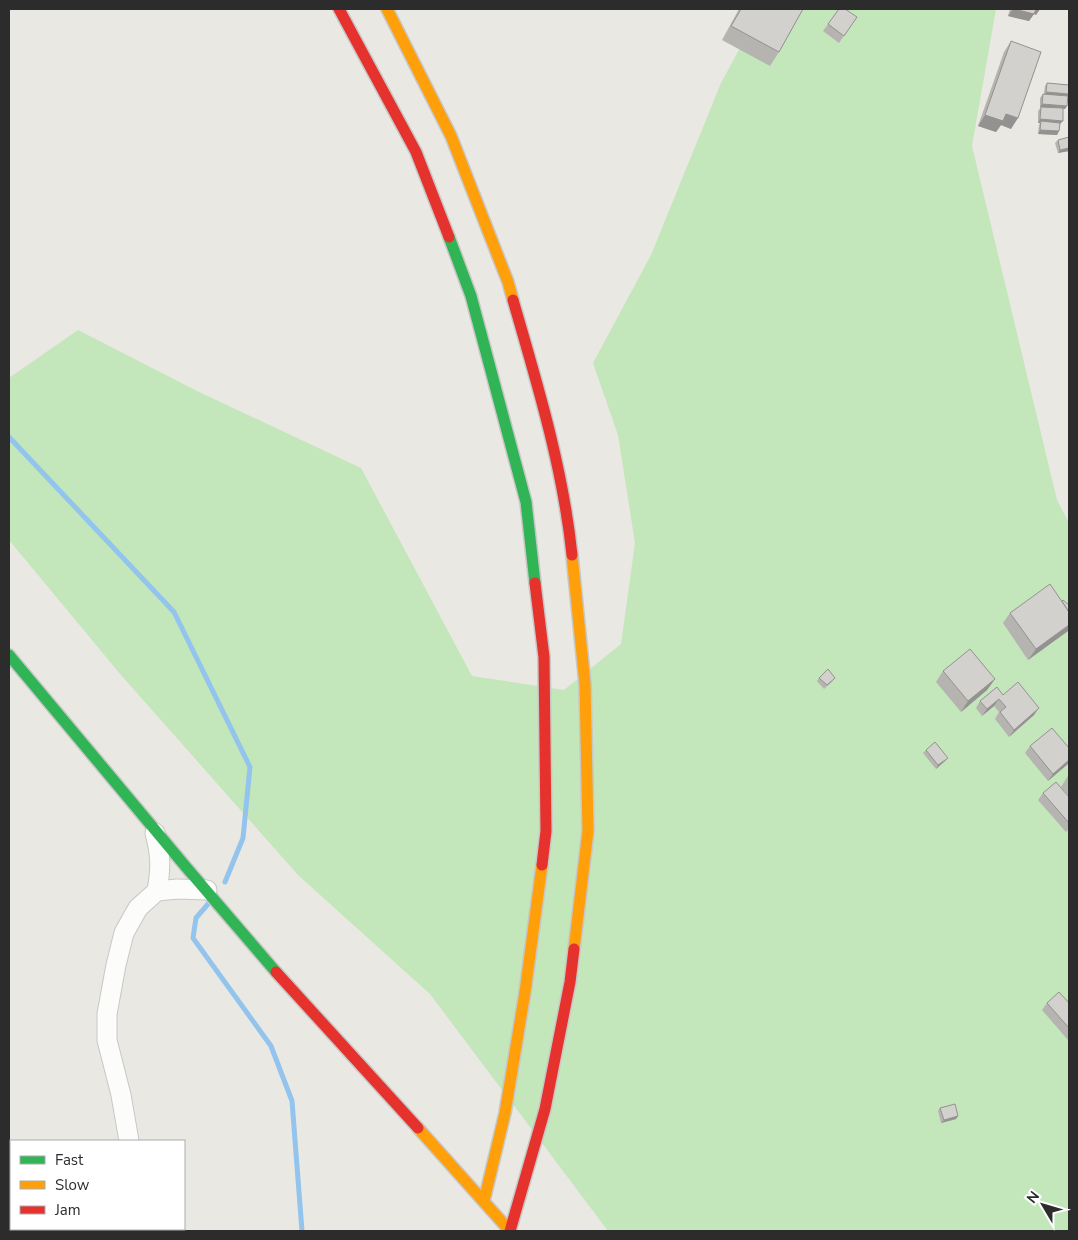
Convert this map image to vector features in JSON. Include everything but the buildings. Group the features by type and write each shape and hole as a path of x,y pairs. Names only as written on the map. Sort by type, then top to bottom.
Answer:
{"main road":[{"path":"339,9 416,152 471,296 526,502 544,657 546,830 505,1113 484,1201"},
{"path":"387,9 451,136 508,282 539,392 568,516 585,684 588,831 570,982 545,1109 510,1231"},
{"path":"9,655 154,830 294,992 447,1158 510,1231"}],"street":[{"path":"154,830 159,849 161,870 157,891"},
{"path":"129,1140 107,1040 107,1014 124,933 138,908 157,891 177,889 207,890"}],"green space":[{"path":"761,9 996,9 972,146 1057,500 1069,523 1069,1231 608,1231 430,994 298,875 121,675 9,540 9,378 78,330 199,392 361,468 472,676 564,690 621,644 635,543 618,435 593,363 651,255 721,83"}],"waterway":[{"path":"9,437 174,612 250,767 243,838 225,882"},
{"path":"208,904 196,918 193,938 271,1046 292,1101 302,1231"}],"traffic: fast":[{"path":"449,237 471,296 526,502 535,583"},
{"path":"9,655 276,972"}],"traffic: slow":[{"path":"387,9 451,136 508,282 513,300"},
{"path":"572,555 585,684 588,831 574,949"},
{"path":"484,1201 505,1113 525,992 542,865"},
{"path":"418,1128 510,1231"}],"traffic: jam":[{"path":"339,9 416,152 449,237"},
{"path":"513,300 556,458 572,555"},
{"path":"535,583 544,657 546,831 542,865"},
{"path":"510,1231 545,1109 570,982 574,949"},
{"path":"276,972 418,1128"}]}
